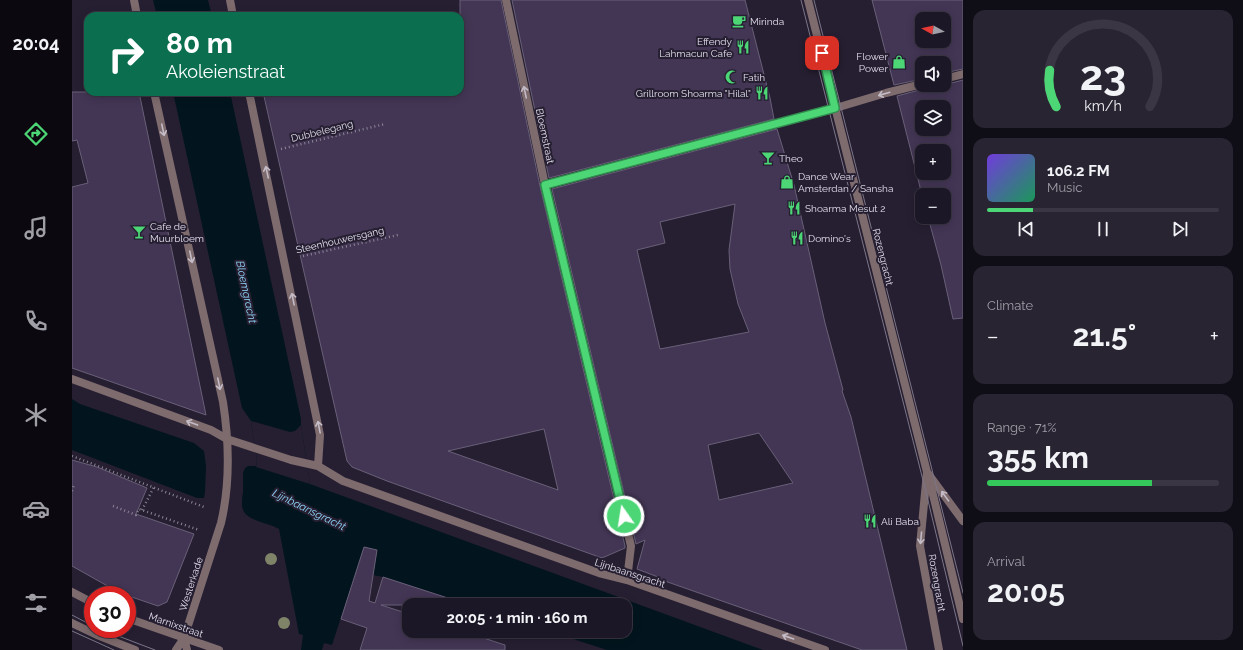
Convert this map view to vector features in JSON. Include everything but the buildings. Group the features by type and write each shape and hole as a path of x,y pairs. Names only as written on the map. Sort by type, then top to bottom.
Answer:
{"street":[{"path":"134,0 136,12"},
{"path":"230,0 232,12"},
{"name":"Bloemstraat","path":"506,0 545,185 631,546 627,580"},
{"name":"Rozengracht","path":"808,0 928,472 963,619"},
{"path":"951,77 963,74"},
{"path":"545,185 915,86"},
{"path":"155,96 223,402 227,439"},
{"path":"251,96 320,435 318,466"},
{"name":"Lijnbaansgracht","path":"72,379 211,430 227,439 291,460 318,466 343,481 599,574 627,580 825,650"},
{"name":"Westerkade","path":"176,650 184,638 222,517 227,466 227,439"},
{"name":"Rozengracht","path":"928,472 963,521"},
{"name":"Rozengracht","path":"928,472 920,546 939,650"},
{"path":"72,592 84,598"},
{"name":"Marnixstraat","path":"136,621 218,650"},
{"path":"72,623 135,650"},
{"path":"184,638 187,650"}],"path":[{"name":"Dubbelegang","path":"263,154 384,124"},
{"name":"Steenhouwersgang","path":"285,260 398,235"},
{"path":"72,456 188,501"},
{"path":"72,491 74,486"},
{"path":"142,510 154,487"},
{"path":"113,506 136,516 139,509 217,536"}],"water":[{"path":"153,0 208,0 211,12 156,12"},
{"name":"Bloemgracht","path":"174,96 231,96 301,419 310,484 621,598 448,598 373,575 351,587 332,645 324,643 322,650 301,650 303,635 299,634 279,529 247,515 242,506 243,492 205,492 204,498 197,498 72,450 72,399 80,404 194,443 204,451 206,466 256,466 257,460 251,421 242,408"},
{"path":"632,602 763,650 607,650 570,638 632,638"}],"pier":[{"path":"251,421 290,432 295,431 301,425 310,484 256,467 257,460"},
{"path":"206,466 248,466 245,468 243,473 243,492 205,492"}],"tram line":[{"path":"801,0 926,492 963,646"},
{"path":"814,0 963,593"},
{"path":"72,615 84,621"},
{"path":"72,631 114,650"},
{"path":"124,638 155,650"}],"place":[{"name":"Mirinda","path":"739,21"},
{"name":"Effendy Lahmacun Cafe","path":"743,47"},
{"name":"Flower Power","path":"899,62"},
{"name":"Fatih","path":"732,77"},
{"name":"Grillroom Shoarma \"Hilal\"","path":"762,93"},
{"name":"Theo","path":"768,158"},
{"name":"Dance Wear Amsterdan / Sansha","path":"787,182"},
{"name":"Shoarma Mesut 2","path":"794,208"},
{"name":"Cafe de Muurbloem","path":"139,232"},
{"name":"Domino's","path":"797,238"},
{"name":"Ali Baba","path":"870,521"}],"route":[{"path":"624,516 545,185 835,108 822,53"}]}
